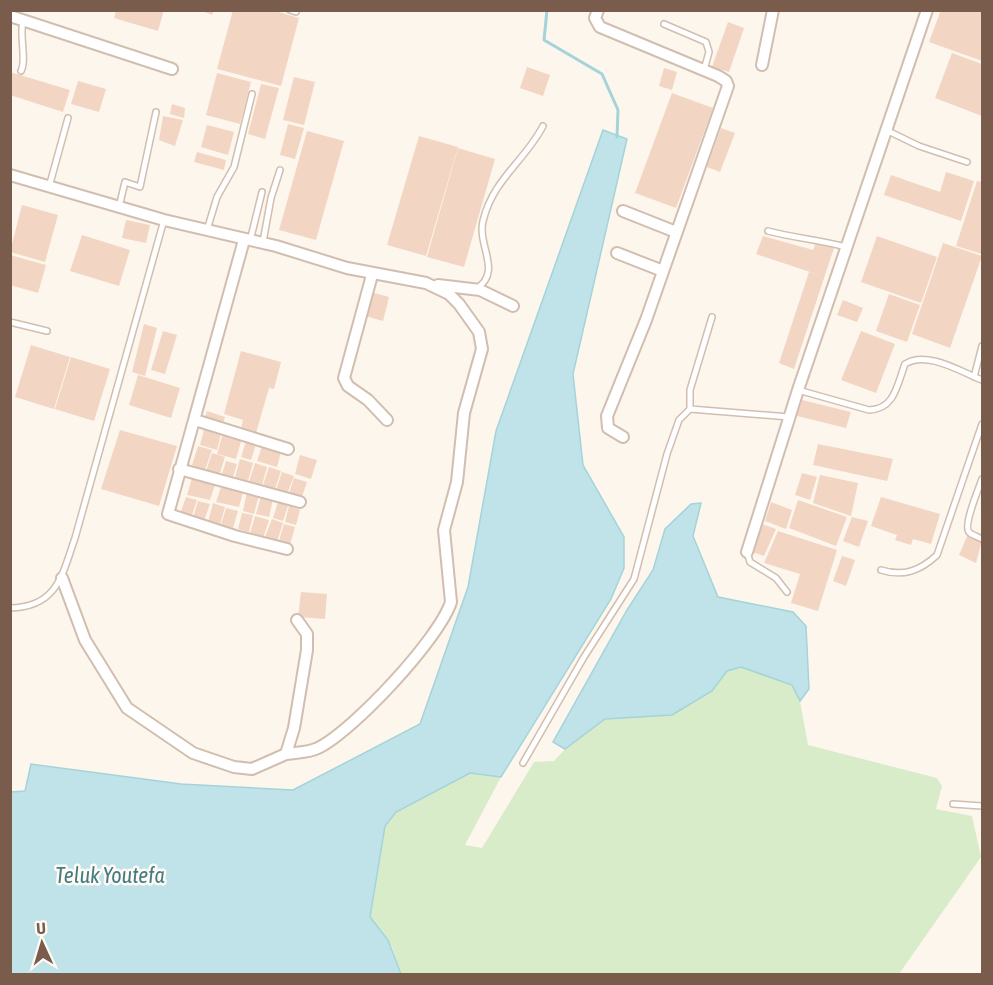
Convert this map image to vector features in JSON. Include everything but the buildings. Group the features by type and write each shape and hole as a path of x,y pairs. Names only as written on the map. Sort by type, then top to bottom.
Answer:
{"street":[{"path":"598,10 595,18 600,27 704,70 726,81 728,86 663,271 607,416 609,428 622,437"},
{"path":"762,65 774,10"},
{"path":"747,552 789,417 927,10"},
{"path":"10,16 172,69"},
{"path":"10,175 164,220 263,242 372,275 490,294 513,306"},
{"path":"623,211 676,232"},
{"path":"247,240 168,508 171,517 287,549"},
{"path":"617,253 663,271"},
{"path":"372,275 344,378 348,386 368,400 387,420"},
{"path":"62,578 85,640 127,708 193,753 234,767 258,767 286,754 316,749 355,722 425,646 443,622 451,602 444,530 457,482 464,413 482,349 479,332 471,316 448,294 426,283"},
{"path":"195,420 288,449"},
{"path":"179,469 300,502"},
{"path":"286,754 294,728 307,650 307,634 297,620"}],"lane":[{"path":"21,71 24,66 20,41 23,20"},
{"path":"664,24 706,42 709,52 704,70"},
{"path":"206,231 217,197 234,167 252,94"},
{"path":"119,207 125,182 140,187 156,112"},
{"path":"49,186 68,118"},
{"path":"474,290 483,284 490,270 481,230 489,200 503,177 543,126"},
{"path":"886,130 919,146 967,162"},
{"path":"263,242 271,198 280,170"},
{"path":"247,240 262,192"},
{"path":"10,608 24,608 46,599 62,578 164,220"},
{"path":"768,231 803,239 817,239 846,247"},
{"path":"523,763 584,657 634,579 667,454 679,420 690,409 690,390 712,317"},
{"path":"10,322 47,332"},
{"path":"974,377 982,346"},
{"path":"798,390 869,410 880,410 890,404 905,364 913,359 942,364 982,380"},
{"path":"690,409 789,417"},
{"path":"881,570 905,573 919,569 937,555 982,424"},
{"path":"982,479 968,520 968,528 971,534 982,539"},
{"path":"747,552 750,562 776,578 788,592"},
{"path":"953,804 982,806"}],"green space":[{"path":"741,666 792,685 800,701 808,745 937,778 942,786 936,809 972,816 981,857 899,974 401,974 392,947 370,917 385,826 396,812 470,773 501,777 465,845 482,848 534,762 554,761 565,749 605,719 672,715 712,691 727,671"}],"water":[{"name":"Teluk Youtefa","path":"603,130 627,139 573,374 583,465 624,537 624,568 611,599 501,777 470,773 396,812 385,826 370,917 388,940 401,974 11,974 11,792 25,791 31,764 181,784 293,790 420,724 468,587 496,431"},
{"path":"701,503 693,536 718,597 793,612 806,626 809,689 800,701 792,685 741,667 727,671 712,691 672,715 605,719 565,749 553,742 627,610 653,570 665,529 691,504"}],"waterway":[{"path":"547,10 544,40 602,74 618,110 617,137"}]}
